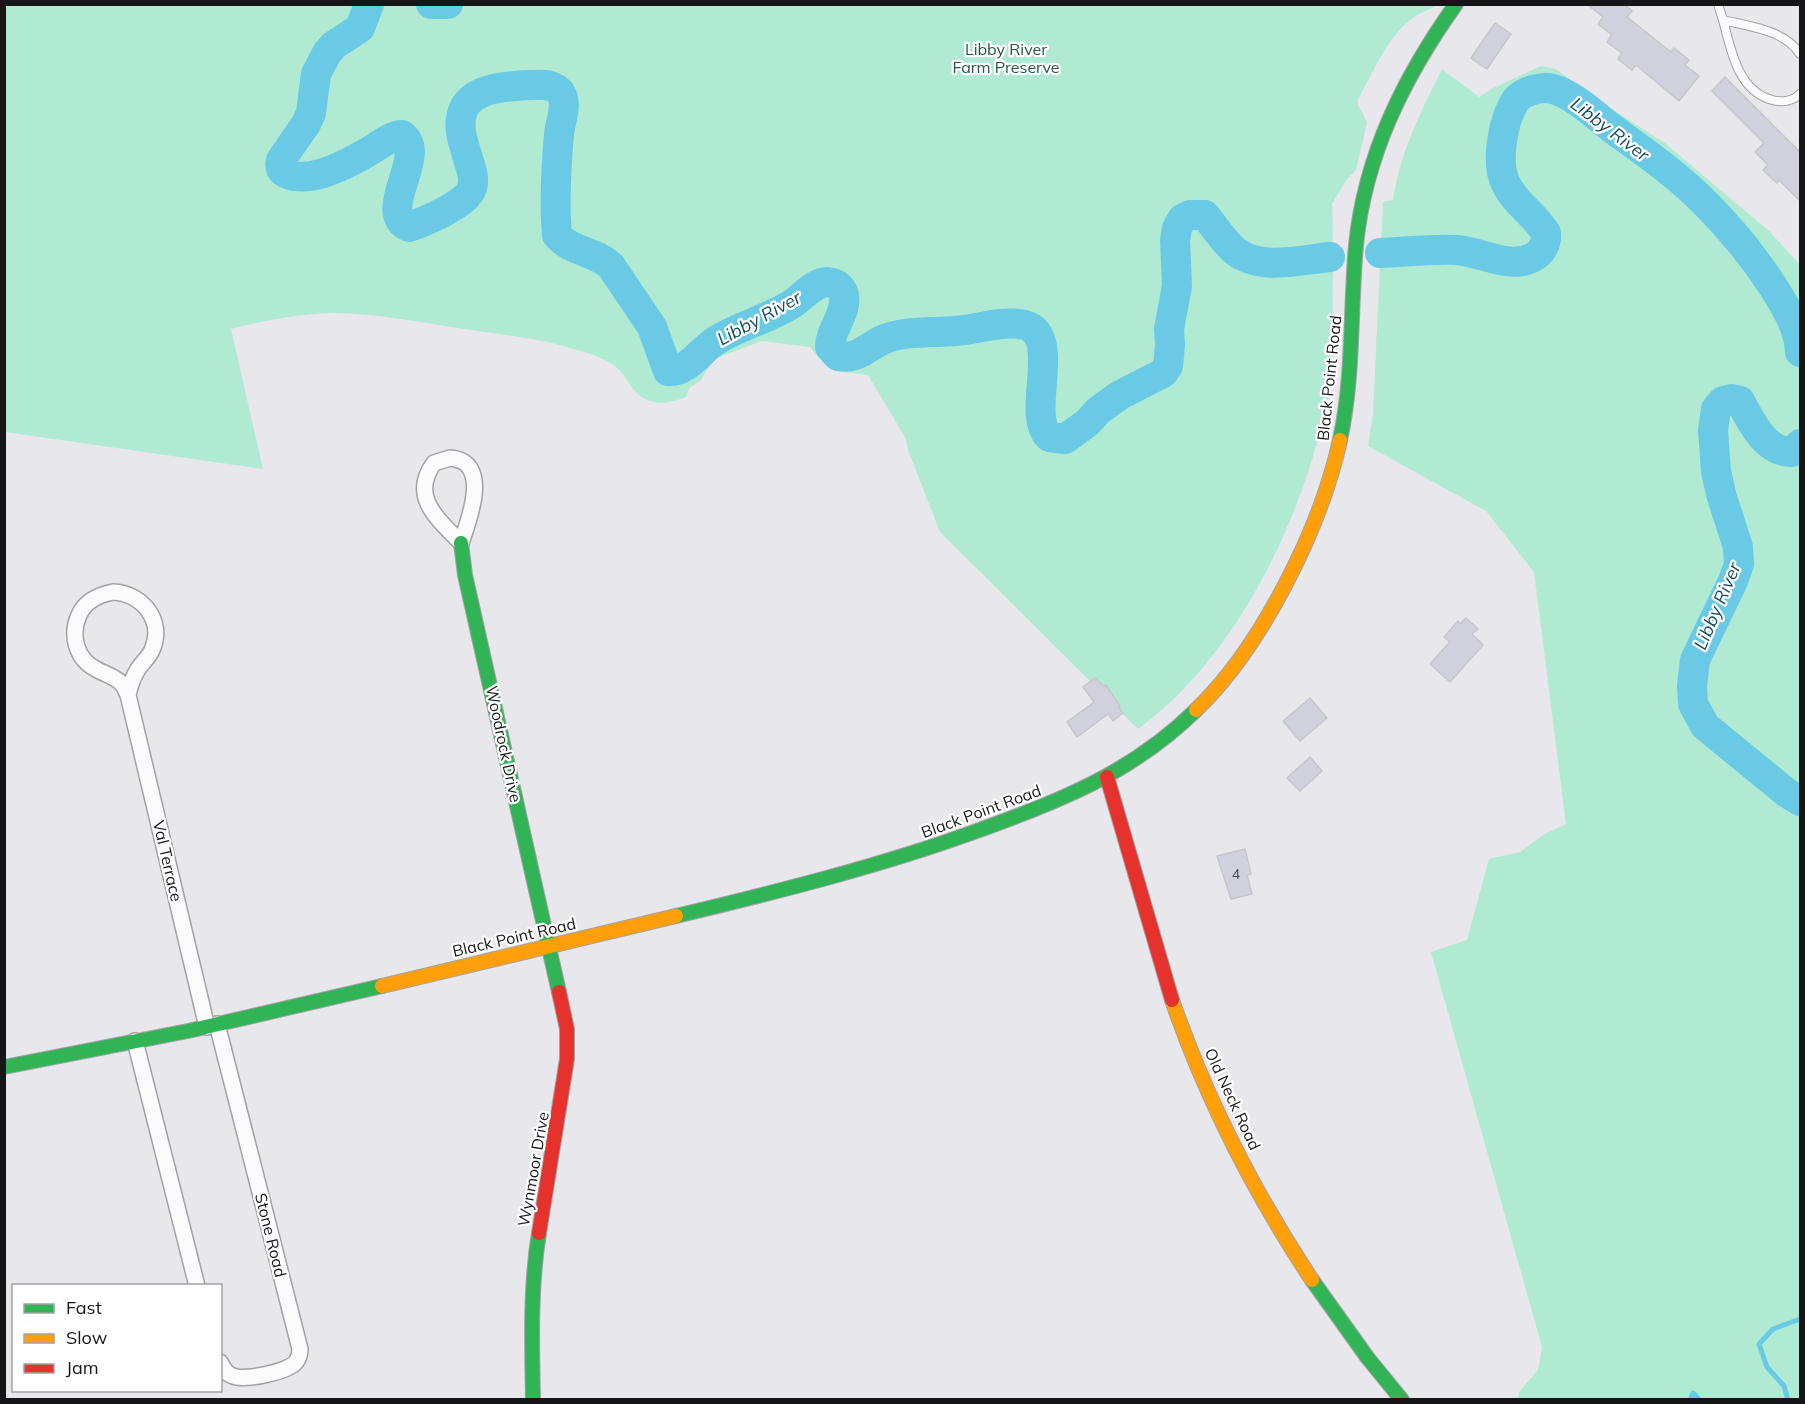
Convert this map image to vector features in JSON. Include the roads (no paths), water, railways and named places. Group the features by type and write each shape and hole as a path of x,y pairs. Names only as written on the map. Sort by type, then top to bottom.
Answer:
{"main road":[{"name":"Black Point Road","path":"4,1067 212,1025 732,903 870,866 963,836 1068,796 1107,777 1156,746 1198,710 1233,668 1290,573 1328,484 1342,434 1349,369 1357,240 1375,150 1394,104 1415,63 1456,4"},
{"name":"Woodrock Drive","path":"461,543 465,575 547,946"},
{"name":"Old Neck Road","path":"1107,777 1172,997 1204,1083 1247,1170 1314,1284 1346,1331 1402,1400"},
{"name":"Wynmoor Drive","path":"533,1400 532,1320 535,1259 567,1059 567,1029 547,946"}],"street":[{"name":"Woodrock Drive","path":"454,458 464,462 475,482 470,514 461,543 433,513 425,494 424,484 427,473 434,463 445,459 454,458"},
{"path":"120,593 134,597 150,613 155,627 152,649 138,669 128,695 122,684 115,678 84,660 75,639 75,624 81,611 92,600 105,594 120,593"},
{"name":"Val Terrace","path":"128,695 212,1025"},
{"name":"Stone Road","path":"212,1025 300,1349 300,1356 292,1366 251,1377 231,1376 222,1366"},
{"path":"135,1041 196,1284"}],"lane":[{"path":"1718,4 1734,59 1749,86 1761,96 1778,102 1795,99 1800,94"},
{"path":"1723,20 1768,31 1784,39 1800,54"}],"waterway":[{"name":"Libby River","path":"369,4 360,28 334,45 316,74 311,113 281,160 282,171 297,176 330,171 360,157 388,139 402,135 409,144 410,156 397,209 400,219 409,227 453,207 471,190 472,174 462,135 461,117 466,105 474,97 497,88 510,86 553,87 559,91 564,103 556,172 557,235 569,245 598,257 611,266 652,327 668,371 682,368 717,340 783,309 817,285 830,282 840,287 844,295 843,309 830,347 838,356 855,355 880,341 898,335 964,330 1011,323 1033,329 1040,340 1043,356 1041,410 1043,425 1049,437 1065,439 1120,395 1163,373 1168,366 1169,329 1177,286 1175,240 1177,228 1182,219 1190,215 1205,215 1235,251 1256,261 1281,263 1330,257"},
{"name":"Libby River","path":"431,4 448,4"},
{"name":"Libby River","path":"1380,253 1456,250 1519,262 1538,254 1545,245 1546,233 1506,184 1501,165 1502,141 1507,118 1516,100 1533,90 1553,89 1575,100 1660,164 1715,213 1749,253 1777,293 1794,326 1800,352"},
{"name":"Libby River","path":"1800,444 1792,452 1783,451 1767,442 1760,435 1740,401 1731,399 1723,401 1716,409 1713,430 1716,471 1738,547 1739,564 1695,660 1692,686 1693,704 1705,726 1800,801"},
{"path":"1788,1400 1784,1386 1767,1367 1759,1344 1773,1329 1800,1319"},
{"path":"1690,1400 1693,1393 1700,1400"}],"park label":[{"name":"Libby River Farm Preserve","path":"1006,58"}]}
